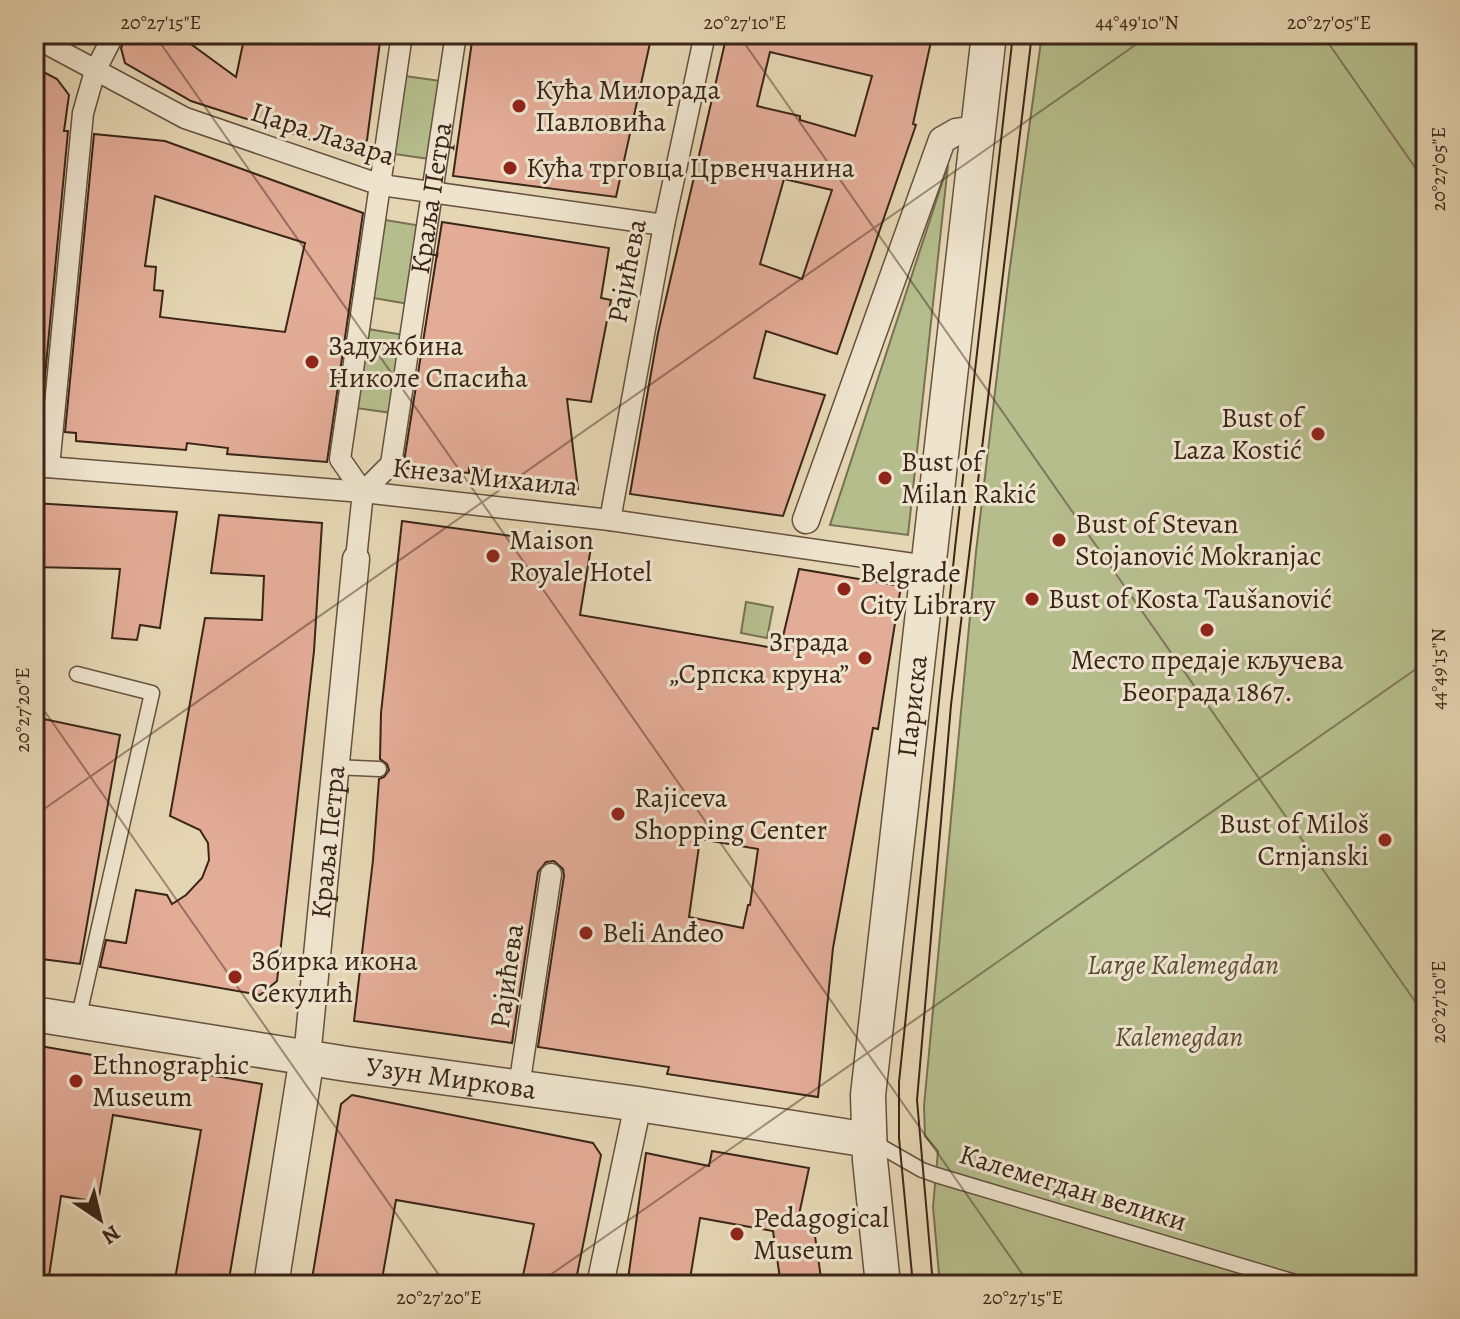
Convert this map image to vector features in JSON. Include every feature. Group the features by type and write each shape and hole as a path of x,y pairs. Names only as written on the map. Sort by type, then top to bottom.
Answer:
{"street":[{"path":"41,466 83,113 95,71 114,34"},
{"name":"Краља Петра","path":"363,492 340,459 402,34"},
{"name":"Краља Петра","path":"271,1285 307,1057 363,492 391,464 456,34"},
{"name":"Рајићева","path":"610,520 664,225 705,34"},
{"name":"Париска","path":"883,1285 869,1140 868,1095 989,34"},
{"name":"Цара Лазара","path":"34,37 185,118 381,185 664,225"},
{"path":"806,520 942,140 956,132 979,129"},
{"name":"Кнеза Михаила","path":"41,466 363,492 610,520 927,566"},
{"name":"Рајићева","path":"519,1087 551,874"},
{"name":"Узун Миркова","path":"34,1014 869,1140"},
{"path":"600,1285 638,1104"}],"lane":[{"path":"77,674 152,693 78,1021"},
{"path":"334,767 379,769"},
{"name":"Калемегдан велики","path":"869,1140 936,1175 1305,1285"}],"green space":[{"name":"Kalemegdan","path":"1042,34 1426,34 1426,1285 940,1285 933,1207 938,1151 925,1136 924,1106 976,552 1009,274"},
{"path":"405,76 441,81 430,159 394,154"},
{"path":"948,165 908,535 830,525"},
{"path":"385,220 422,226 409,304 373,298"},
{"path":"368,329 404,335 392,413 356,408"},
{"path":"746,602 773,607 767,638 741,633"}],"building":[{"path":"127,34 177,34 236,77 245,34 381,34 367,140 360,149 349,152 191,101 125,63 121,48"},
{"path":"473,34 652,34 616,197 453,176"},
{"path":"727,34 919,34 932,37 913,124 916,125 837,354 766,331 754,378 825,395 783,516 630,494 658,333","holes":["770,52 872,76 855,136 800,120 800,116 757,106","784,179 832,190 802,279 760,264"]},
{"path":"34,67 57,79 69,95 40,429 34,428"},
{"path":"94,134 165,141 363,213 327,462 227,454 228,448 187,443 186,450 76,441 76,433 65,432","holes":["155,196 305,243 285,332 160,317 163,291 154,290 156,267 145,266"]},
{"path":"442,222 609,248 601,298 611,300 591,402 567,399 578,489 469,468 469,473 403,468"},
{"path":"34,503 177,512 160,628 140,625 137,640 112,638 120,569 34,567"},
{"path":"219,515 322,523 314,651 277,981 260,995 100,967 106,940 126,943 136,890 167,895 172,904 202,878 209,860 208,843 200,830 170,816 205,618 262,620 264,576 211,573"},
{"name":"Rajiceva Shopping Center","path":"402,521 591,547 580,615 780,649 799,569 901,586 878,729 873,728 833,948 818,1097 667,1074 669,1067 538,1047 564,876 563,869 554,861 546,862 538,872 512,1043 354,1021 379,779 389,770 380,759 381,713","holes":["700,839 758,849 750,905 743,928 689,917"]},
{"path":"34,717 120,735 80,964 34,958"},
{"path":"34,1045 262,1084 228,1285 174,1285 201,1130 113,1115 98,1202 61,1196 48,1283 34,1282"},
{"path":"352,1095 593,1143 601,1155 575,1285 521,1285 534,1224 396,1200 381,1285 311,1285 341,1104"},
{"path":"712,1151 809,1168 797,1224 813,1222 822,1285 781,1285 773,1231 700,1218 689,1285 633,1285 634,1279 628,1279 646,1153 709,1166"}],"tram line":[{"path":"913,1285 899,1138 899,1082 1013,34"},
{"path":"933,1285 917,1100 951,705 1032,34"}],"place":[{"name":"Кућа Милорада Павловића","path":"519,106"},
{"name":"Кућа трговца Црвенчанина","path":"510,168"},
{"name":"Задужбина Николе Спасића","path":"312,362"},
{"name":"Bust of Laza Kostić","path":"1318,434"},
{"name":"Bust of Milan Rakić","path":"885,478"},
{"name":"Bust of Stevan Stojanović Mokranjac","path":"1059,540"},
{"name":"Maison Royale Hotel","path":"493,556"},
{"name":"Belgrade City Library","path":"844,589"},
{"name":"Bust of Kosta Taušanović","path":"1032,599"},
{"name":"Место предаје кључева Београда 1867.","path":"1207,630"},
{"name":"Зграда „Српска круна”","path":"865,658"},
{"name":"Rajiceva Shopping Center","path":"618,814"},
{"name":"Bust of Miloš Crnjanski","path":"1385,840"},
{"name":"Beli Anđeo","path":"586,933"},
{"name":"Збирка икона Секулић","path":"235,977"},
{"name":"Ethnographic Museum","path":"76,1081"},
{"name":"Pedagogical Museum","path":"737,1234"}],"park label":[{"name":"Large Kalemegdan","path":"1183,965"}]}
